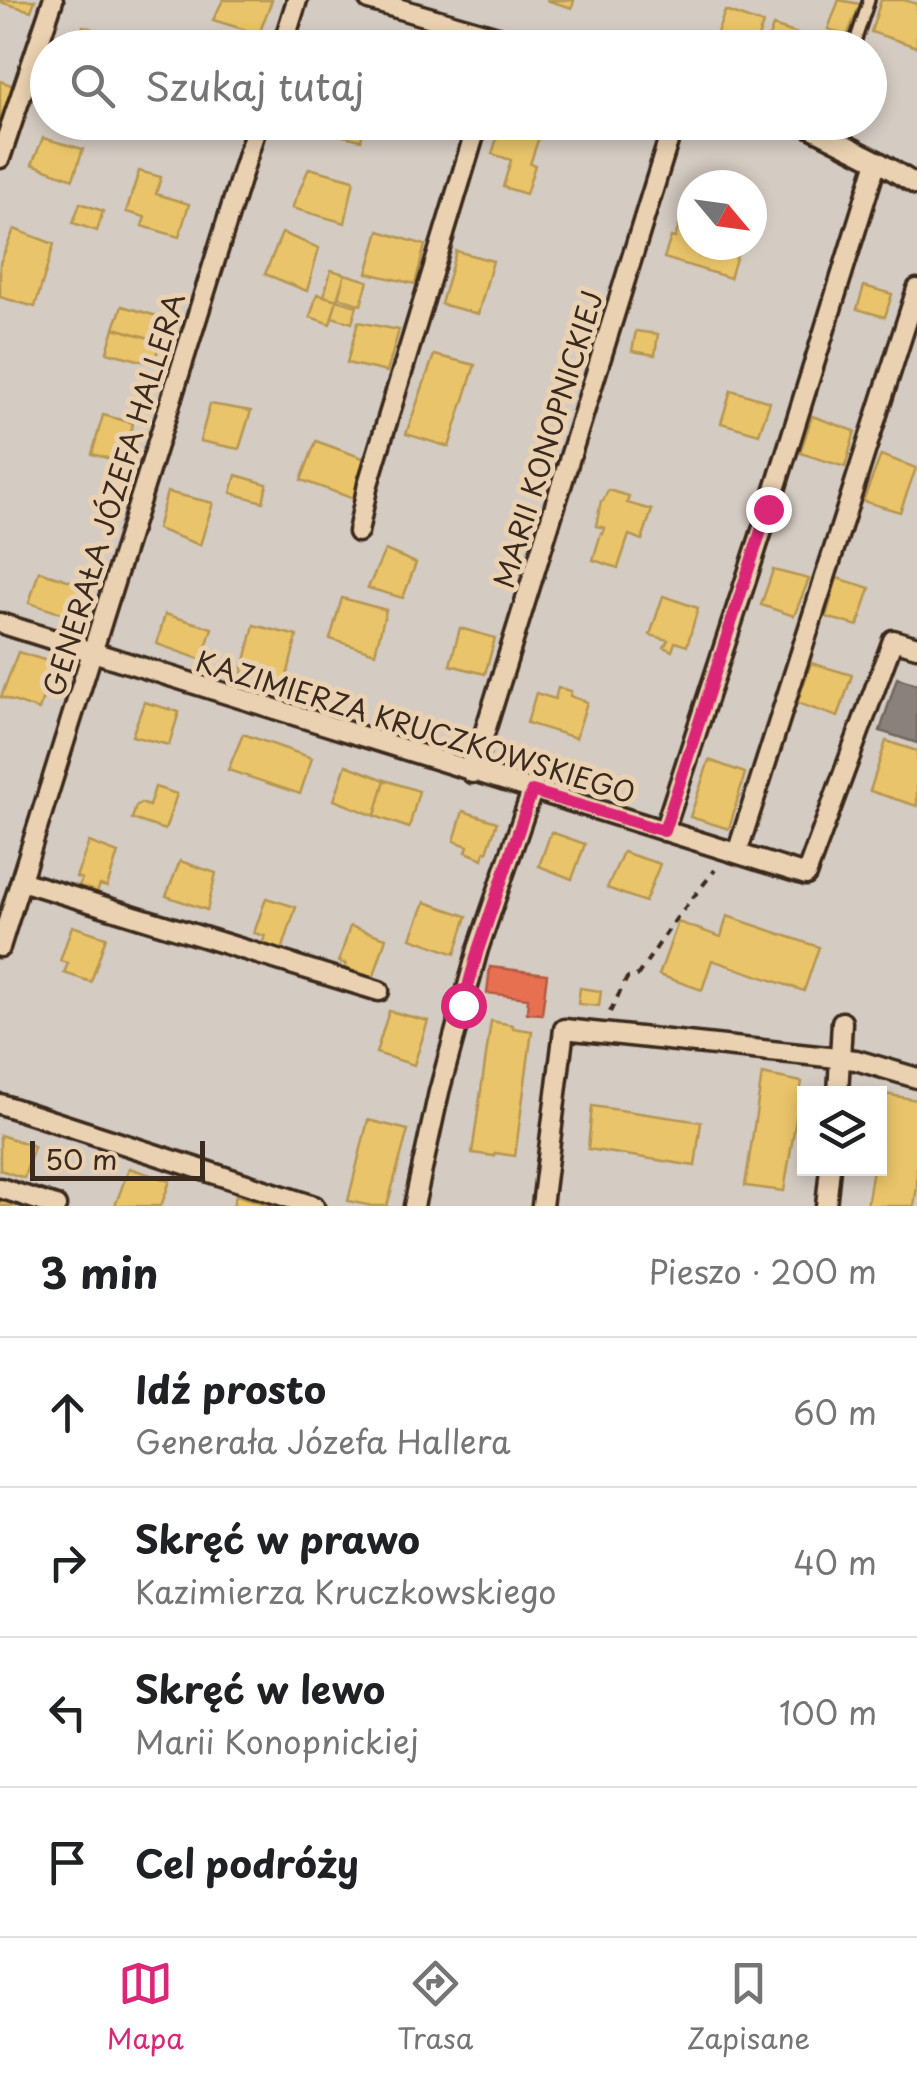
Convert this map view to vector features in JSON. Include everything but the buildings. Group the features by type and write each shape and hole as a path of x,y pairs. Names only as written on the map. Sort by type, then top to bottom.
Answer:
{"street":[{"path":"43,30 53,0"},
{"path":"288,30 297,0"},
{"path":"369,0 462,30"},
{"path":"0,158 30,69"},
{"name":"GENERAŁA JÓZEFA HALLERA","path":"0,947 13,887 252,140"},
{"path":"358,532 368,484 473,140"},
{"name":"MARII KONOPNICKIEJ","path":"472,772 668,140"},
{"path":"845,140 917,185"},
{"path":"664,831 877,161"},
{"path":"734,852 917,289"},
{"name":"KAZIMIERZA KRUCZKOWSKIEGO","path":"0,623 806,876 894,640 917,648"},
{"path":"414,1206 478,950 532,791"},
{"path":"13,887 380,991"},
{"path":"839,1086 842,1022"},
{"path":"542,1206 564,1030 856,1060 917,1078"},
{"path":"0,1104 314,1206"},
{"path":"826,1206 829,1176"},
{"path":"0,1188 56,1206"}],"lane":[{"path":"859,30 869,0"}],"path":[{"path":"599,1033 627,978 637,976 676,920 734,852"}],"route":[{"path":"463,1005 532,791 664,831 768,509"}]}
